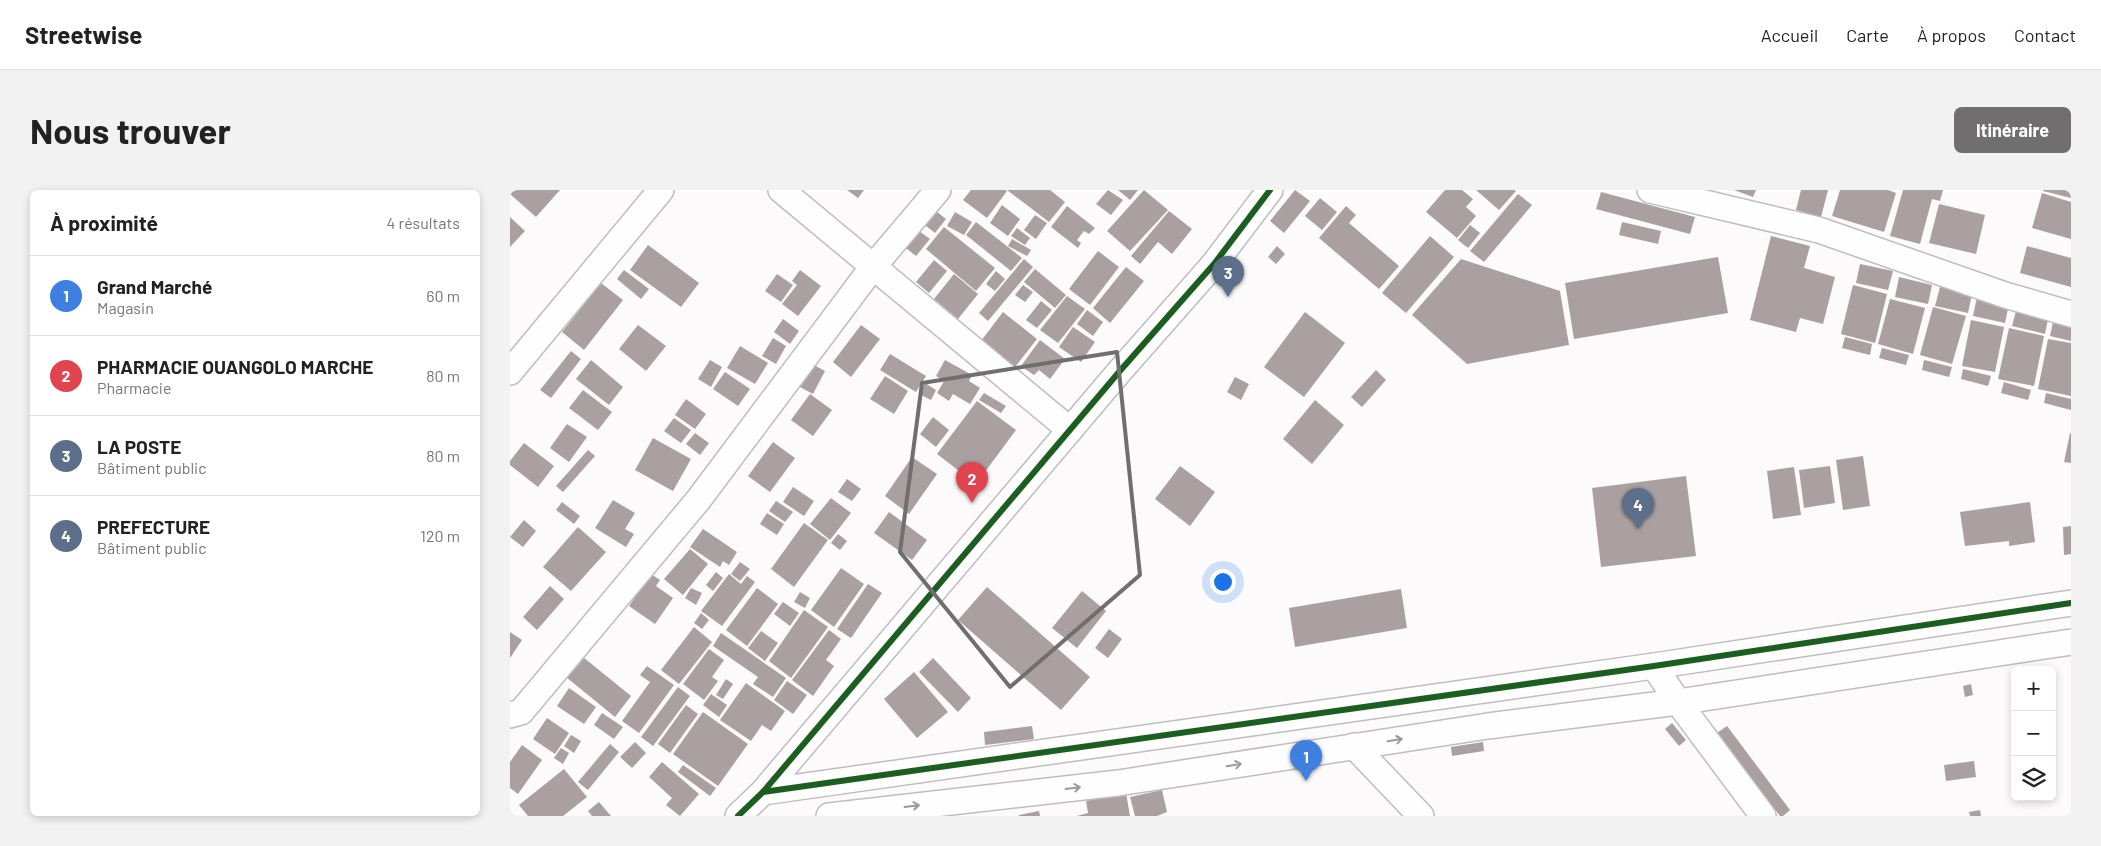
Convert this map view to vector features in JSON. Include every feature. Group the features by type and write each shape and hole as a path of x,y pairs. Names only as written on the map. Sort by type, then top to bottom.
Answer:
{"street":[{"path":"510,372 661,190"},
{"path":"781,190 872,268 1070,430"},
{"path":"510,715 521,712 699,499 872,268 938,190"},
{"path":"738,816 764,792 1070,430 1214,264 1270,190"},
{"path":"1650,190 1819,230 2005,295 2071,314"},
{"path":"764,792 1654,666 2071,604"},
{"path":"829,816 1118,782 1488,726 1678,702 2071,642"},
{"path":"1654,666 1678,702 1763,816"},
{"path":"1354,746 1421,816"}],"highlighted area":[{"path":"1117,352 1140,575 1010,687 900,552 922,383"}],"building":[{"path":"510,190 560,190 536,217 510,194"},
{"path":"847,190 864,190 858,198"},
{"path":"971,190 1007,191 987,218 963,200"},
{"path":"1007,190 1050,190 1065,202 1049,222"},
{"path":"1108,190 1123,200 1111,215 1096,204"},
{"path":"1118,190 1138,190 1130,200"},
{"path":"1144,190 1168,210 1130,251 1107,231"},
{"path":"1295,190 1310,201 1284,233 1270,221"},
{"path":"1445,190 1462,190 1473,199 1466,207 1476,216 1457,238 1426,212"},
{"path":"1476,190 1514,190 1516,191 1499,210"},
{"path":"1734,190 1756,190 1753,197"},
{"path":"1801,190 1828,190 1821,217 1796,210"},
{"path":"1840,190 1888,190 1896,193 1884,232 1832,216"},
{"path":"1903,190 1943,190 1940,201 1932,199 1920,244 1890,236"},
{"path":"2043,190 2071,190 2071,198 2043,191"},
{"path":"1601,192 1695,217 1690,234 1596,209"},
{"path":"2042,193 2071,202 2071,239 2032,228"},
{"path":"1518,194 1532,205 1484,262 1470,251"},
{"path":"1320,198 1337,212 1322,230 1305,216"},
{"path":"1939,204 1985,215 1976,254 1929,243"},
{"path":"1002,205 1020,219 1008,236 990,223"},
{"path":"1067,206 1095,228 1089,234 1084,231 1077,240 1081,243 1078,248 1051,227"},
{"path":"1346,206 1356,215 1349,223 1399,266 1379,289 1319,238"},
{"path":"932,208 946,219 935,233 921,222"},
{"path":"1169,211 1192,229 1172,254 1158,242 1140,264 1131,256"},
{"path":"955,212 972,222 964,235 947,226"},
{"path":"1035,215 1047,223 1036,239 1024,230"},
{"path":"510,217 525,231 510,247"},
{"path":"976,222 1022,258 1011,271 966,235"},
{"path":"1622,222 1661,231 1658,244 1619,235"},
{"path":"1470,225 1480,233 1468,248 1458,240"},
{"path":"944,227 995,268 976,291 926,249"},
{"path":"915,228 930,239 916,256 902,245"},
{"path":"1017,228 1030,238 1025,245 1011,236"},
{"path":"1430,236 1454,257 1406,313 1382,293"},
{"path":"1771,236 1810,246 1804,268 1835,277 1823,324 1800,318 1796,332 1750,320"},
{"path":"1012,239 1031,250 1027,256 1008,246"},
{"path":"648,245 699,283 681,307 630,270"},
{"path":"1277,246 1285,254 1276,264 1268,257"},
{"path":"2027,246 2071,258 2071,287 2020,273"},
{"path":"1098,251 1119,267 1090,305 1069,289"},
{"path":"1718,257 1728,313 1574,339 1565,283"},
{"path":"1024,259 1033,267 988,321 979,313"},
{"path":"1461,259 1560,291 1569,345 1467,364 1412,315"},
{"path":"934,260 947,271 929,293 916,282"},
{"path":"1860,264 1893,271 1888,290 1856,283"},
{"path":"1126,267 1144,281 1110,323 1093,308"},
{"path":"1035,269 1066,295 1055,308 1024,282"},
{"path":"624,270 649,289 641,299 617,279"},
{"path":"800,270 821,286 798,316 782,304 797,285 792,281"},
{"path":"996,271 1005,279 995,291 986,284"},
{"path":"777,274 793,285 781,302 765,291"},
{"path":"954,274 978,294 958,319 934,299"},
{"path":"1899,277 1932,285 1928,304 1895,297"},
{"path":"601,283 623,300 584,350 562,332"},
{"path":"1023,285 1033,292 1025,302 1015,295"},
{"path":"1853,285 1887,294 1875,343 1841,334"},
{"path":"1940,287 1972,294 1968,313 1935,306"},
{"path":"1067,296 1085,309 1058,343 1040,330"},
{"path":"1977,297 2009,304 2005,323 1973,316"},
{"path":"1890,299 1925,308 1913,354 1878,344"},
{"path":"1041,301 1052,310 1037,328 1026,320"},
{"path":"1933,307 1966,316 1952,364 1920,355"},
{"path":"2017,307 2049,314 2045,334 2012,326"},
{"path":"1087,310 1103,322 1093,336 1077,324"},
{"path":"1003,312 1037,339 1015,367 981,341"},
{"path":"1305,312 1345,343 1304,397 1264,367"},
{"path":"2054,317 2071,321 2071,341 2050,336"},
{"path":"783,319 799,331 790,344 774,332"},
{"path":"1971,320 2004,327 1995,372 1962,366"},
{"path":"638,325 666,346 646,371 619,349"},
{"path":"861,325 880,339 851,377 833,362"},
{"path":"1073,327 1095,342 1081,362 1059,347"},
{"path":"2009,328 2044,336 2034,386 1998,379"},
{"path":"1845,337 1872,344 1870,355 1842,348"},
{"path":"773,338 786,346 776,364 762,356"},
{"path":"2048,339 2071,343 2071,396 2038,389"},
{"path":"1040,340 1065,359 1050,379 1039,370 1034,375 1021,366"},
{"path":"740,346 768,363 755,384 727,368"},
{"path":"1882,348 1909,355 1906,365 1879,358"},
{"path":"571,351 581,359 551,398 540,390"},
{"path":"890,354 926,376 916,392 880,370"},
{"path":"591,360 623,387 609,405 576,379"},
{"path":"710,360 722,367 711,387 698,379"},
{"path":"945,360 972,375 969,381 980,388 970,404 953,394 949,401 937,393 944,381 936,376"},
{"path":"1924,360 1952,367 1949,377 1922,370"},
{"path":"810,363 825,371 813,394 798,386"},
{"path":"1963,369 1991,376 1988,386 1961,379"},
{"path":"1376,370 1386,380 1362,407 1351,397"},
{"path":"725,372 750,389 738,406 713,389"},
{"path":"885,376 908,391 894,414 870,399"},
{"path":"1235,377 1249,384 1241,400 1227,392"},
{"path":"2004,382 2031,390 2028,400 2001,393"},
{"path":"925,383 936,390 931,400 919,394"},
{"path":"583,390 612,412 598,430 569,408"},
{"path":"984,393 1006,406 1001,413 979,400"},
{"path":"2046,393 2071,399 2071,410 2044,403"},
{"path":"810,394 832,410 813,436 791,420"},
{"path":"686,399 706,414 695,429 675,415"},
{"path":"1315,400 1344,425 1312,464 1283,439"},
{"path":"977,401 1016,430 976,484 937,454"},
{"path":"933,417 949,430 936,447 920,434"},
{"path":"674,418 691,430 681,443 664,431"},
{"path":"567,424 587,437 569,462 550,448"},
{"path":"695,433 709,443 700,455 686,444"},
{"path":"2071,433 2071,463 2064,462"},
{"path":"653,438 691,459 673,491 635,470"},
{"path":"773,442 795,458 770,492 748,476"},
{"path":"524,443 554,466 538,487 510,465 510,461"},
{"path":"588,450 595,456 563,492 556,486"},
{"path":"1863,456 1870,506 1843,510 1836,460"},
{"path":"912,457 937,474 909,514 885,496"},
{"path":"1180,466 1215,492 1190,526 1155,499"},
{"path":"1830,466 1835,503 1804,508 1799,470"},
{"path":"1794,467 1801,515 1773,519 1767,471"},
{"path":"1686,476 1696,556 1601,567 1592,488"},
{"path":"847,479 861,489 852,501 838,492"},
{"path":"793,487 814,501 804,516 783,502"},
{"path":"831,498 851,513 830,540 810,524"},
{"path":"613,500 635,513 625,529 634,534 626,547 595,528"},
{"path":"776,501 793,512 785,522 769,511"},
{"path":"562,502 580,516 574,524 556,510"},
{"path":"2030,502 2035,542 2009,546 2009,541 1965,546 1960,512"},
{"path":"889,512 927,540 912,560 874,533"},
{"path":"767,513 784,524 777,535 760,524"},
{"path":"524,520 536,531 523,547 510,537"},
{"path":"804,523 828,540 794,587 771,569"},
{"path":"2071,526 2071,554 2064,555 2063,527"},
{"path":"578,527 606,552 571,591 543,567"},
{"path":"703,529 737,552 729,565 723,561 720,567 690,547"},
{"path":"838,534 847,541 840,550 831,543"},
{"path":"690,549 708,564 683,595 664,579"},
{"path":"740,562 750,569 740,581 731,574"},
{"path":"841,568 864,584 834,627 811,610"},
{"path":"716,572 723,578 713,591 706,585"},
{"path":"651,574 660,580 656,586 673,598 655,624 629,606"},
{"path":"729,574 741,584 747,576 755,582 722,626 701,611"},
{"path":"868,584 882,593 851,638 837,629"},
{"path":"550,586 564,599 537,630 523,617"},
{"path":"987,587 1090,677 1061,710 958,620"},
{"path":"691,588 702,593 696,605 685,598"},
{"path":"757,588 778,604 747,646 726,630"},
{"path":"1401,589 1407,628 1295,647 1289,608"},
{"path":"1082,591 1106,611 1077,648 1052,628"},
{"path":"800,592 810,598 805,608 794,602"},
{"path":"783,602 799,613 790,626 774,614"},
{"path":"804,610 828,627 791,678 769,661"},
{"path":"701,613 709,620 702,629 694,623"},
{"path":"694,627 712,642 679,684 661,670"},
{"path":"1109,629 1122,639 1108,658 1095,648"},
{"path":"829,630 841,639 826,660 834,666 813,696 792,680"},
{"path":"761,631 778,643 765,661 748,648"},
{"path":"510,632 522,640 510,658"},
{"path":"721,633 786,678 773,697 753,684 758,677 713,646"},
{"path":"709,649 724,660 712,677 718,681 704,700 683,684"},
{"path":"583,657 631,696 615,717 566,677"},
{"path":"933,658 971,698 958,712 919,672"},
{"path":"647,666 674,685 639,733 622,721 650,682 640,675"},
{"path":"914,672 948,712 917,738 884,699"},
{"path":"726,679 733,684 723,699 716,695"},
{"path":"787,681 807,695 793,714 774,700"},
{"path":"746,683 785,711 771,731 762,725 751,741 720,720"},
{"path":"1971,684 1973,695 1965,697 1963,686"},
{"path":"678,687 690,696 653,746 641,737"},
{"path":"569,688 596,707 584,724 557,706"},
{"path":"711,694 727,705 719,717 703,705"},
{"path":"686,705 698,714 670,753 658,744"},
{"path":"703,712 748,744 718,786 673,754"},
{"path":"602,713 623,727 614,739 594,725"},
{"path":"547,718 569,733 555,754 533,739"},
{"path":"1672,723 1686,740 1679,746 1665,729"},
{"path":"1032,726 1034,739 985,745 984,732"},
{"path":"1727,726 1790,810 1783,816 1780,816 1717,733"},
{"path":"571,735 581,741 574,753 564,746"},
{"path":"635,742 646,753 632,768 620,757"},
{"path":"1483,742 1484,751 1452,756 1451,747"},
{"path":"610,744 619,752 588,790 578,782"},
{"path":"522,745 542,760 518,794 510,788 510,762"},
{"path":"561,748 569,753 563,764 554,758"},
{"path":"1974,761 1976,777 1946,781 1944,765"},
{"path":"662,762 699,794 680,816 666,805 672,798 649,777"},
{"path":"683,765 716,788 710,796 678,772"},
{"path":"564,769 587,797 563,816 528,816 519,805"},
{"path":"1162,790 1167,812 1157,816 1135,816 1130,797"},
{"path":"1126,793 1130,816 1077,816 1088,813 1086,801"},
{"path":"599,802 611,816 592,816 588,811"},
{"path":"1980,810 1981,816 1970,816 1969,812"},
{"path":"1039,811 1040,816 1019,816 1019,815"}],"cycle path":[{"path":"738,816 763,792 1119,372 1214,264 1270,190"},
{"path":"763,792 1654,666 2071,603"}],"place":[{"name":"LA POSTE","path":"1228,297"},
{"name":"PHARMACIE OUANGOLO MARCHE","path":"972,503"},
{"name":"PREFECTURE","path":"1638,529"},
{"name":"Grand Marché","path":"1306,781"}]}
